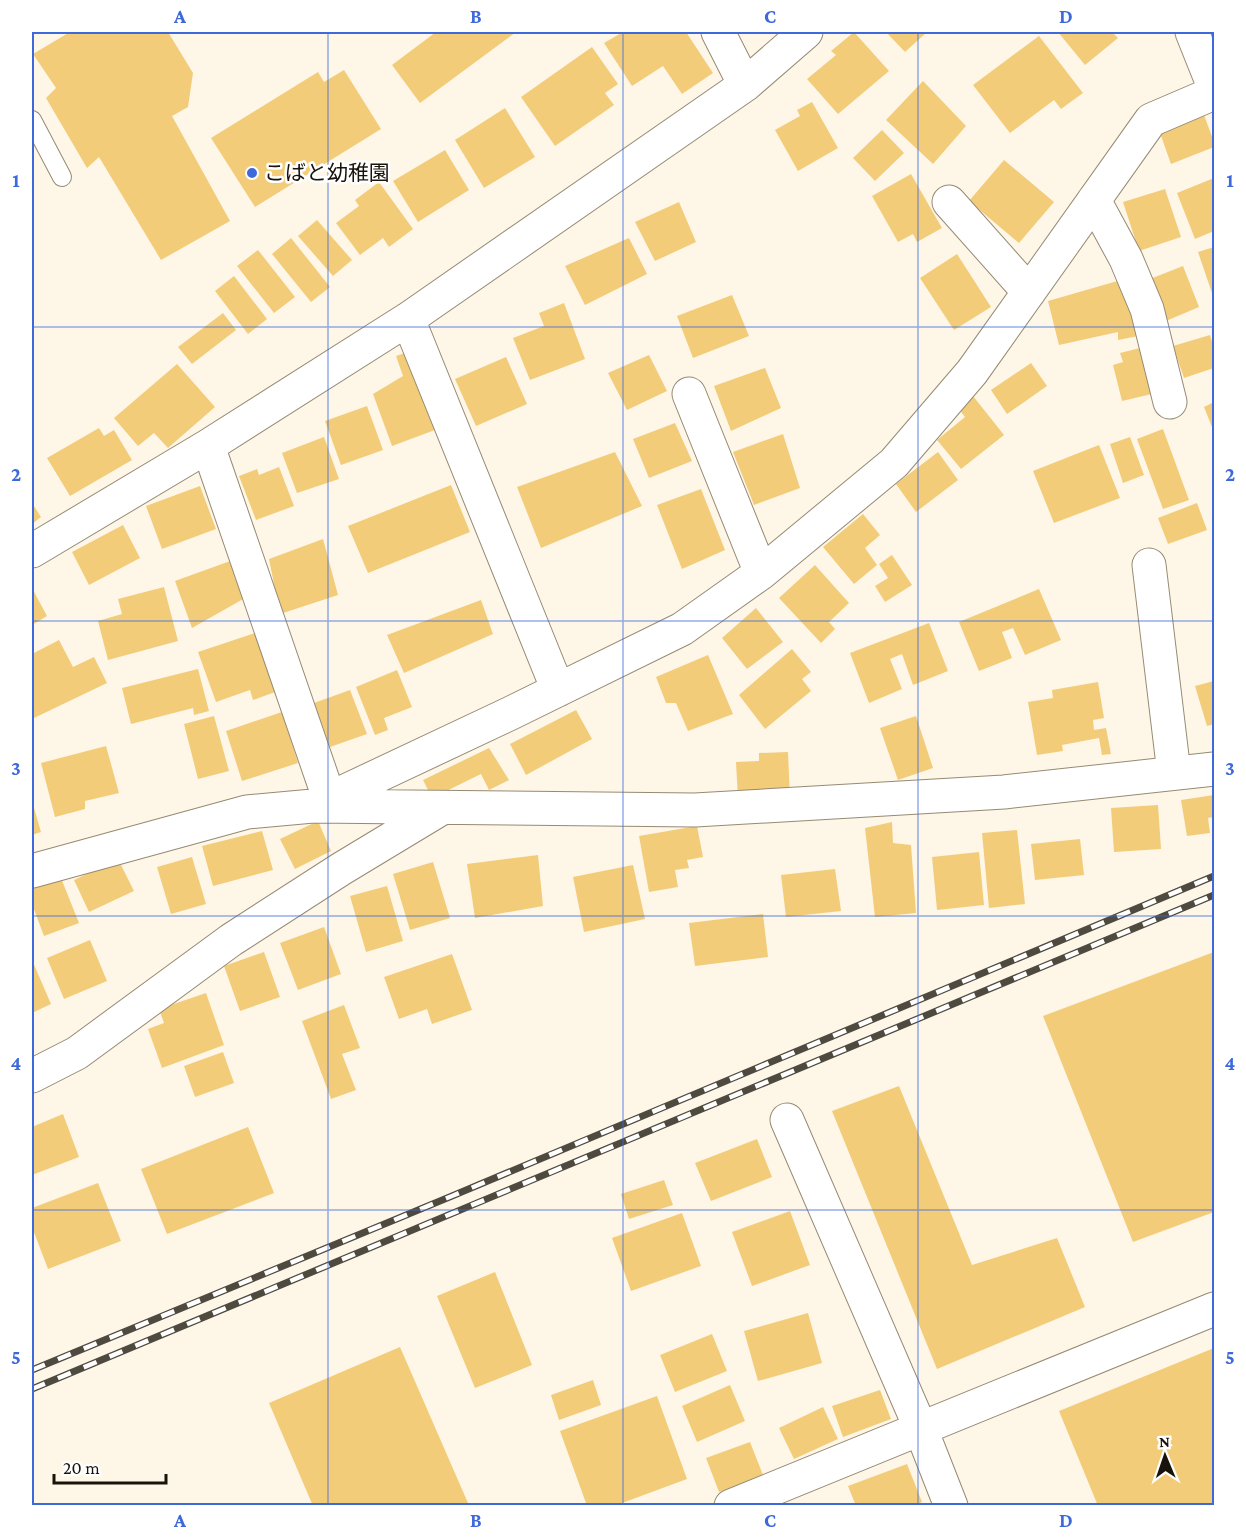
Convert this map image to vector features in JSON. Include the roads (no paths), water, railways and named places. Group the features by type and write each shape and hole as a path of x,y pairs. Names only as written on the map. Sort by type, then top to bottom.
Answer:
{"street":[{"path":"718,32 745,85"},
{"path":"32,552 208,446 408,319 745,85 806,32"},
{"path":"1192,32 1215,87"},
{"path":"321,802 558,690 682,628 761,573 894,463 972,372 1151,120 1215,93"},
{"path":"1094,200 1126,259 1147,309 1170,402"},
{"path":"949,202 1029,292"},
{"path":"408,319 558,690"},
{"path":"689,394 761,573"},
{"path":"208,446 321,802"},
{"path":"1149,565 1174,773"},
{"path":"32,871 247,812 321,802 442,807 695,810 1004,792 1215,769"},
{"path":"32,1076 77,1053 231,940 341,868 442,807"},
{"path":"786,1120 920,1427 951,1506"},
{"path":"731,1506 920,1427 1215,1309"}],"lane":[{"path":"32,120 62,177"}],"railway":[{"path":"32,1370 1214,876"},
{"path":"32,1389 1214,895"}],"place":[{"name":"こばと幼稚園","path":"252,173"}]}
